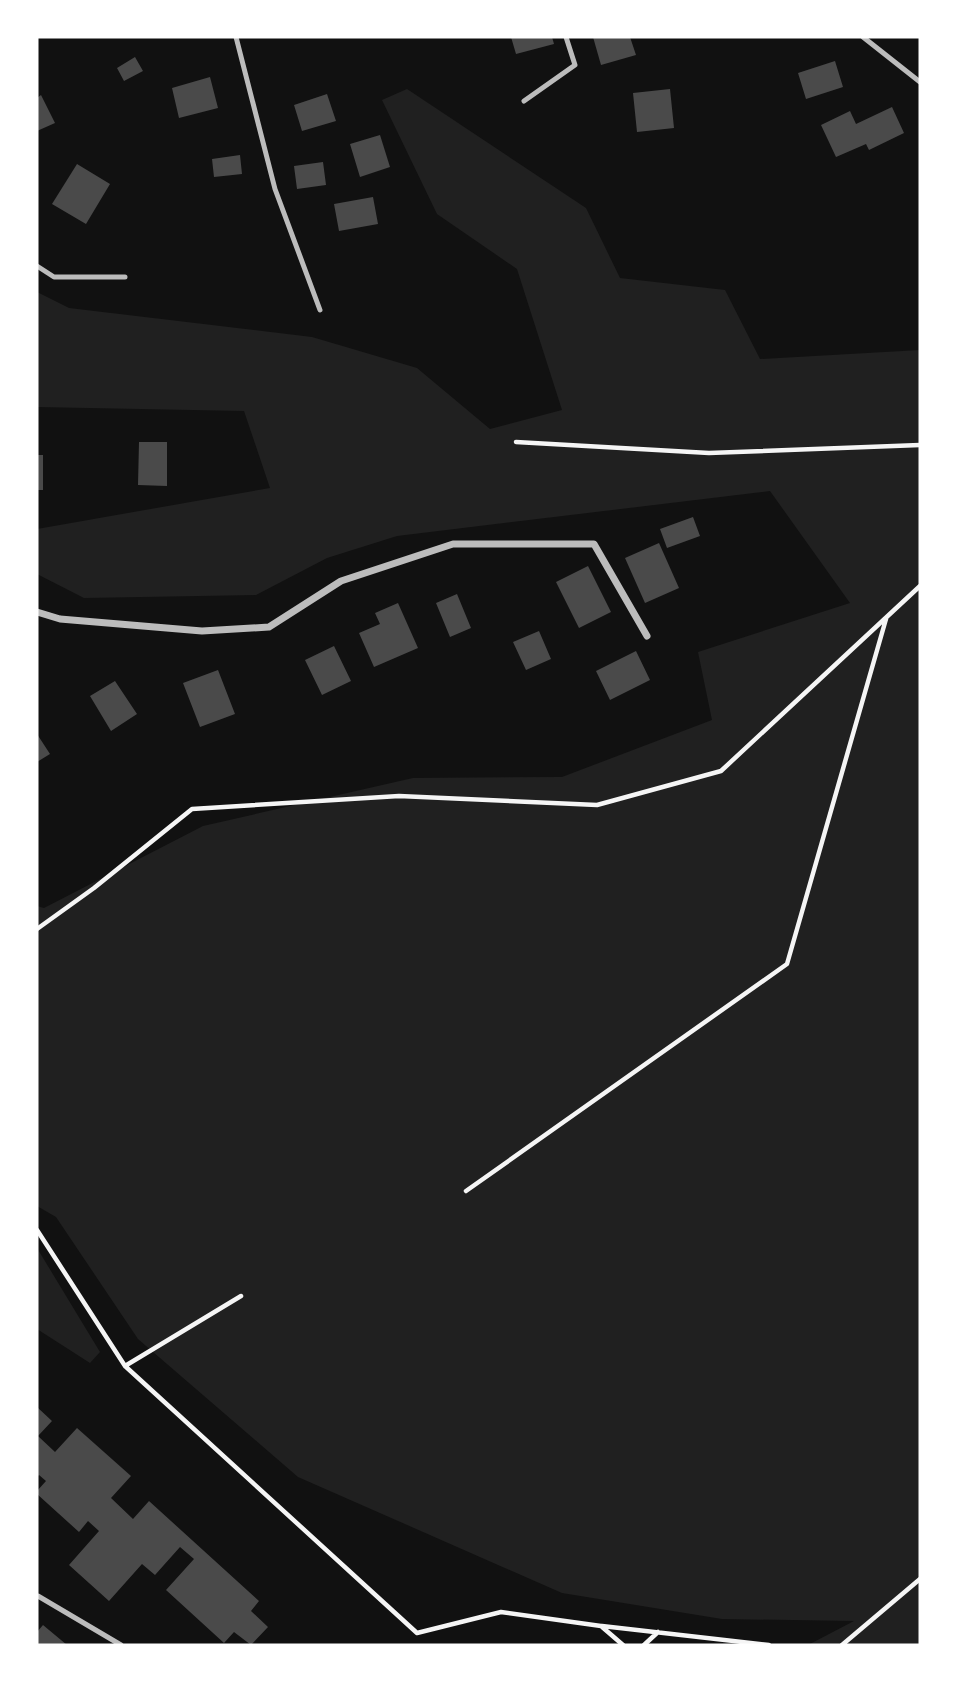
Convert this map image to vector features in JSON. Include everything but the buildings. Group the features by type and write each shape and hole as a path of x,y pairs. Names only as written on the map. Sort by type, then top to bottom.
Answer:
{"street":[{"path":"37,612 60,619 202,631 269,627 341,581 453,544 594,544 647,636"}],"lane":[{"path":"236,37 275,189 320,310"},
{"path":"524,101 575,65 566,37"},
{"path":"863,37 920,82"},
{"path":"37,265 54,277 125,277"},
{"path":"37,1597 121,1645"}],"path":[{"path":"516,442 709,453 920,445"},
{"path":"37,929 94,888 192,809 400,796 597,805 722,771 920,586"},
{"path":"466,1191 786,964 887,617"},
{"path":"37,1230 125,1366 417,1633 501,1612 769,1645"},
{"path":"125,1366 241,1296"},
{"path":"842,1645 920,1579"},
{"path":"601,1626 623,1645"},
{"path":"644,1645 657,1632"}],"shaded area":[{"path":"407,89 586,208 620,278 725,290 760,359 920,350 920,1645 808,1645 854,1621 722,1619 562,1593 298,1477 138,1339 56,1217 37,1206 37,906 44,908 203,826 413,778 562,777 712,720 698,652 850,603 770,491 397,536 327,558 256,595 84,598 37,574 37,529 270,488 244,411 37,407 37,292 69,308 312,337 417,368 490,429 562,410 517,269 437,214 382,100"},
{"path":"37,1248 100,1352 90,1363 37,1329"}]}
